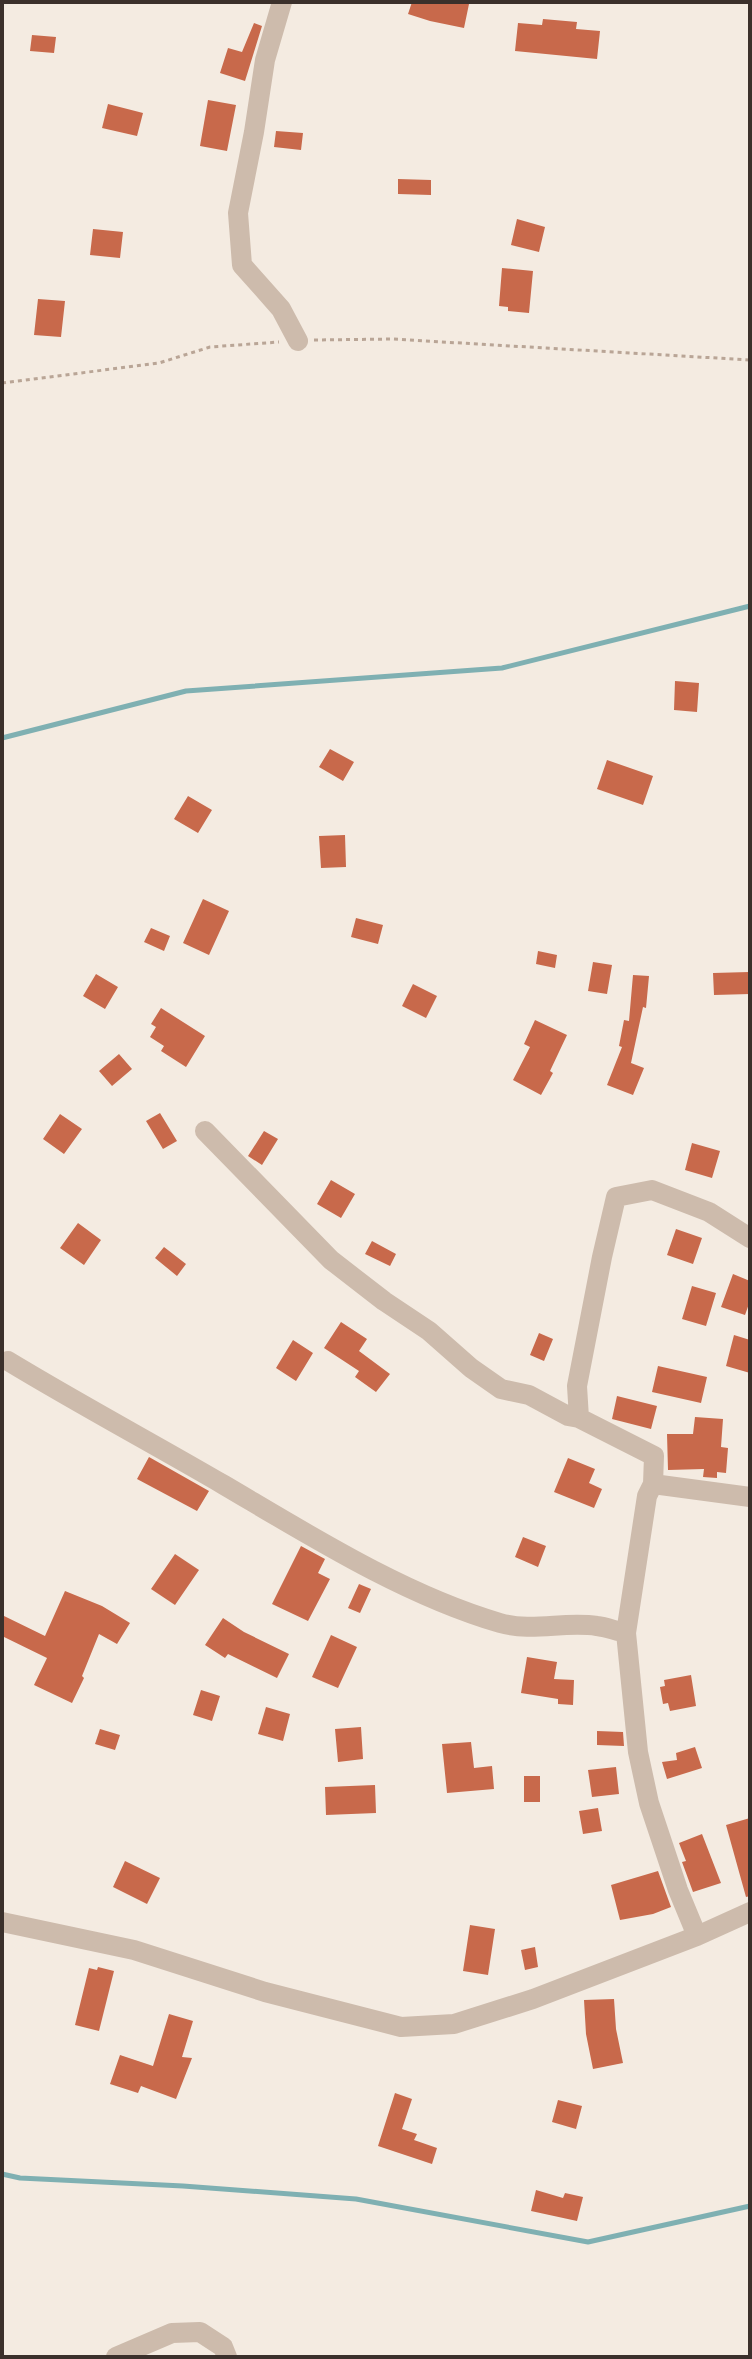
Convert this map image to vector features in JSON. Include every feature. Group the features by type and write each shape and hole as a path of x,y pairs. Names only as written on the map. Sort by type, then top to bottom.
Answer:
{"street":[{"path":"282,2 265,60 238,213 242,265 281,309 298,341"},
{"path":"205,1131 331,1260 429,1331 471,1368 501,1389 529,1395 654,1456 653,1484 647,1496 626,1633 638,1752 649,1803 697,1936"},
{"path":"579,1418 577,1386 616,1197 652,1190 709,1212 750,1238"},
{"path":"8,1361 87,1409 403,1585 504,1624 537,1627 595,1625 626,1633"},
{"path":"653,1484 750,1497"},
{"path":"2,1922 134,1950 265,1992 401,2027 454,2024 533,1999 697,1936 750,1912"},
{"path":"116,2357 172,2333 200,2332 223,2347 227,2357"}],"path":[{"path":"2,383 159,363 210,347 298,341 392,339 750,360"}],"building":[{"path":"412,2 469,4 464,28 408,14"},
{"path":"543,19 577,22 576,29 600,31 597,59 515,51 518,23 542,25"},
{"path":"254,23 262,26 245,81 220,73 228,48 242,52"},
{"path":"32,35 56,37 54,53 30,51"},
{"path":"208,100 236,105 227,151 200,146"},
{"path":"108,104 143,113 137,136 102,128"},
{"path":"276,131 303,133 301,150 274,147"},
{"path":"398,179 431,180 431,195 398,194"},
{"path":"517,219 545,227 539,252 511,245"},
{"path":"93,229 123,232 120,258 90,255"},
{"path":"502,268 533,271 529,313 508,311 508,307 499,306"},
{"path":"38,299 65,301 61,337 34,335"},
{"path":"675,681 699,683 697,712 674,710"},
{"path":"330,749 354,762 343,781 319,767"},
{"path":"607,760 653,776 643,805 597,789"},
{"path":"188,796 212,810 198,833 174,819"},
{"path":"345,835 346,867 321,868 319,836"},
{"path":"203,899 229,911 209,955 183,943"},
{"path":"356,918 383,925 378,944 351,937"},
{"path":"151,928 170,936 164,951 144,942"},
{"path":"538,951 557,955 555,968 536,964"},
{"path":"593,962 612,965 607,994 588,991"},
{"path":"749,972 750,994 714,995 713,973"},
{"path":"96,974 118,987 105,1009 83,996"},
{"path":"633,975 649,976 646,1008 643,1007 631,1063 644,1068 633,1095 607,1085 622,1047 619,1046 624,1020 629,1021"},
{"path":"413,984 437,996 426,1018 402,1006"},
{"path":"161,1008 205,1036 186,1067 161,1051 164,1046 150,1037 156,1027 151,1024"},
{"path":"535,1020 567,1035 541,1095 513,1080 530,1047 524,1044"},
{"path":"119,1054 132,1069 112,1086 99,1071"},
{"path":"160,1113 177,1141 163,1149 146,1121"},
{"path":"60,1114 82,1129 64,1154 43,1139"},
{"path":"264,1131 278,1139 262,1165 248,1156"},
{"path":"692,1143 720,1151 712,1178 685,1170"},
{"path":"331,1180 355,1194 341,1218 317,1204"},
{"path":"78,1223 101,1240 84,1265 60,1248"},
{"path":"676,1229 702,1238 693,1264 667,1255"},
{"path":"372,1241 396,1254 390,1266 365,1254"},
{"path":"164,1247 186,1264 177,1276 155,1258"},
{"path":"733,1274 750,1281 750,1301 745,1315 721,1307"},
{"path":"692,1286 716,1293 706,1326 682,1319"},
{"path":"341,1322 367,1339 359,1351 390,1374 376,1392 355,1377 359,1371 324,1348"},
{"path":"539,1333 553,1339 544,1361 530,1355"},
{"path":"734,1335 750,1340 750,1373 726,1366"},
{"path":"293,1340 313,1353 296,1381 276,1368"},
{"path":"658,1366 707,1377 701,1403 652,1392"},
{"path":"617,1396 657,1406 651,1429 612,1419"},
{"path":"695,1417 723,1419 721,1447 728,1448 726,1473 717,1472 717,1478 703,1477 704,1469 668,1470 667,1434 693,1434"},
{"path":"149,1457 209,1491 197,1511 137,1479"},
{"path":"568,1458 595,1469 589,1483 602,1489 594,1508 554,1492"},
{"path":"523,1537 546,1546 538,1567 515,1557"},
{"path":"301,1546 325,1559 318,1573 330,1579 308,1621 272,1604"},
{"path":"175,1554 199,1570 175,1605 151,1589"},
{"path":"359,1584 371,1589 360,1613 348,1608"},
{"path":"65,1591 102,1606 130,1623 117,1644 99,1634 72,1703 34,1685 47,1658 2,1636 2,1615 45,1636"},
{"path":"223,1618 289,1654 277,1678 228,1654 225,1658 205,1645"},
{"path":"331,1635 357,1647 338,1688 312,1677"},
{"path":"527,1657 557,1662 554,1679 574,1680 573,1705 558,1704 558,1699 521,1693"},
{"path":"691,1675 696,1706 670,1711 668,1703 663,1704 660,1687 665,1686 664,1680"},
{"path":"201,1690 220,1696 212,1721 193,1715"},
{"path":"266,1707 290,1714 283,1741 258,1734"},
{"path":"361,1727 363,1759 338,1762 335,1729"},
{"path":"100,1729 120,1735 115,1750 95,1744"},
{"path":"597,1731 623,1732 624,1746 597,1745"},
{"path":"471,1742 474,1768 492,1766 494,1789 447,1793 442,1744"},
{"path":"695,1747 702,1768 667,1779 662,1762 677,1760 676,1753"},
{"path":"616,1767 619,1794 592,1797 588,1770"},
{"path":"524,1776 540,1776 540,1802 524,1802"},
{"path":"375,1785 376,1813 326,1815 325,1787"},
{"path":"598,1808 602,1831 583,1834 579,1811"},
{"path":"750,1818 750,1896 746,1897 726,1825"},
{"path":"702,1834 721,1883 693,1892 679,1843"},
{"path":"125,1861 160,1878 147,1904 113,1887"},
{"path":"658,1871 671,1907 620,1920 611,1885"},
{"path":"470,1925 495,1929 488,1975 463,1971"},
{"path":"535,1947 538,1967 525,1970 521,1950"},
{"path":"98,1967 114,1971 99,2031 75,2025 89,1968 97,1970"},
{"path":"614,1999 623,2063 593,2069 586,2034 584,2000"},
{"path":"169,2014 193,2021 182,2057 192,2058 176,2099 141,2086 138,2093 110,2084 120,2055 153,2066"},
{"path":"395,2093 412,2099 402,2129 417,2134 414,2140 437,2148 432,2164 378,2146"},
{"path":"558,2100 582,2106 576,2129 552,2122"},
{"path":"536,2190 563,2198 565,2193 583,2197 577,2221 531,2211"}],"waterway":[{"path":"2,738 186,691 502,668 750,606"},
{"path":"2,2174 20,2178 356,2199 588,2242 750,2206"}]}
